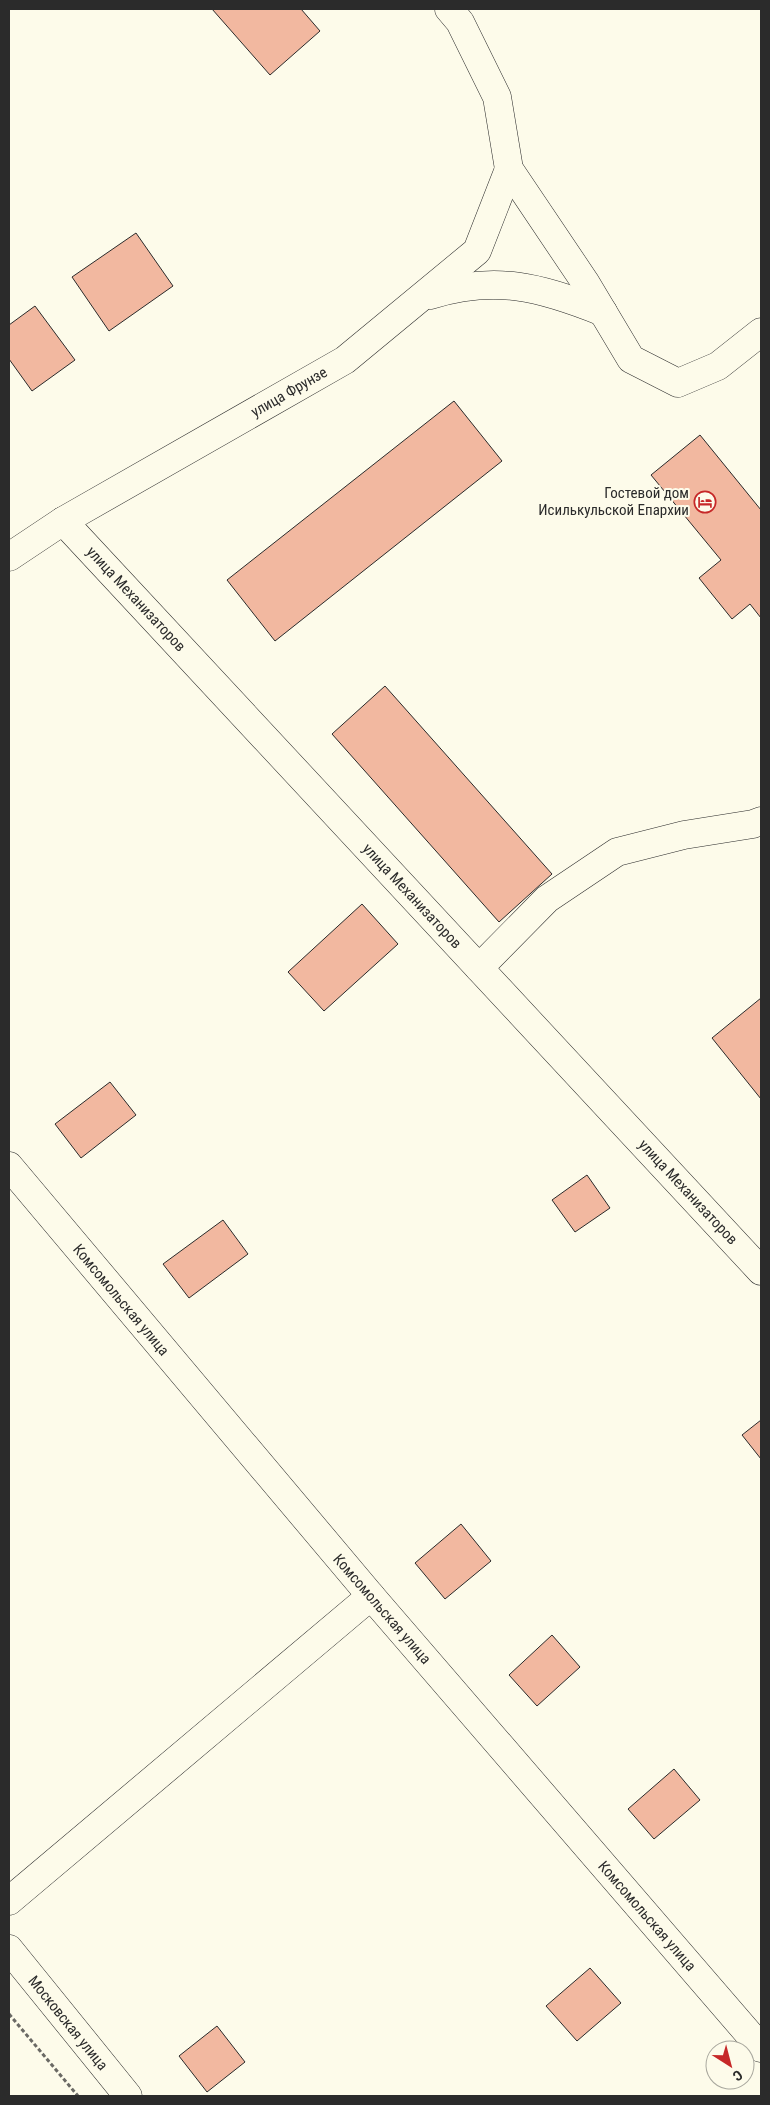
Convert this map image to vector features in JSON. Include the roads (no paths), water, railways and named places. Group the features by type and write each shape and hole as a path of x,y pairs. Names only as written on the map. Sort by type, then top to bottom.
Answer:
{"street":[{"path":"449,9 460,22 497,98 509,168 603,312 631,359 678,383 718,366 761,332"},
{"name":"улица Фрунзе","path":"9,557 63,521 345,360 477,251 509,168"},
{"path":"422,297 457,286 520,285 560,295 603,312"},
{"name":"улица Механизаторов","path":"63,521 761,1271"},
{"path":"479,968 547,899 617,852 684,835 754,824 761,821"},
{"name":"Комсомольская улица","path":"9,1166 371,1596 761,2048"},
{"path":"9,1901 371,1596"},
{"name":"Московская улица","path":"9,1949 128,2096"}],"place":[{"name":"Гостевой дом Исилькульской Епархии","path":"705,502"}]}
